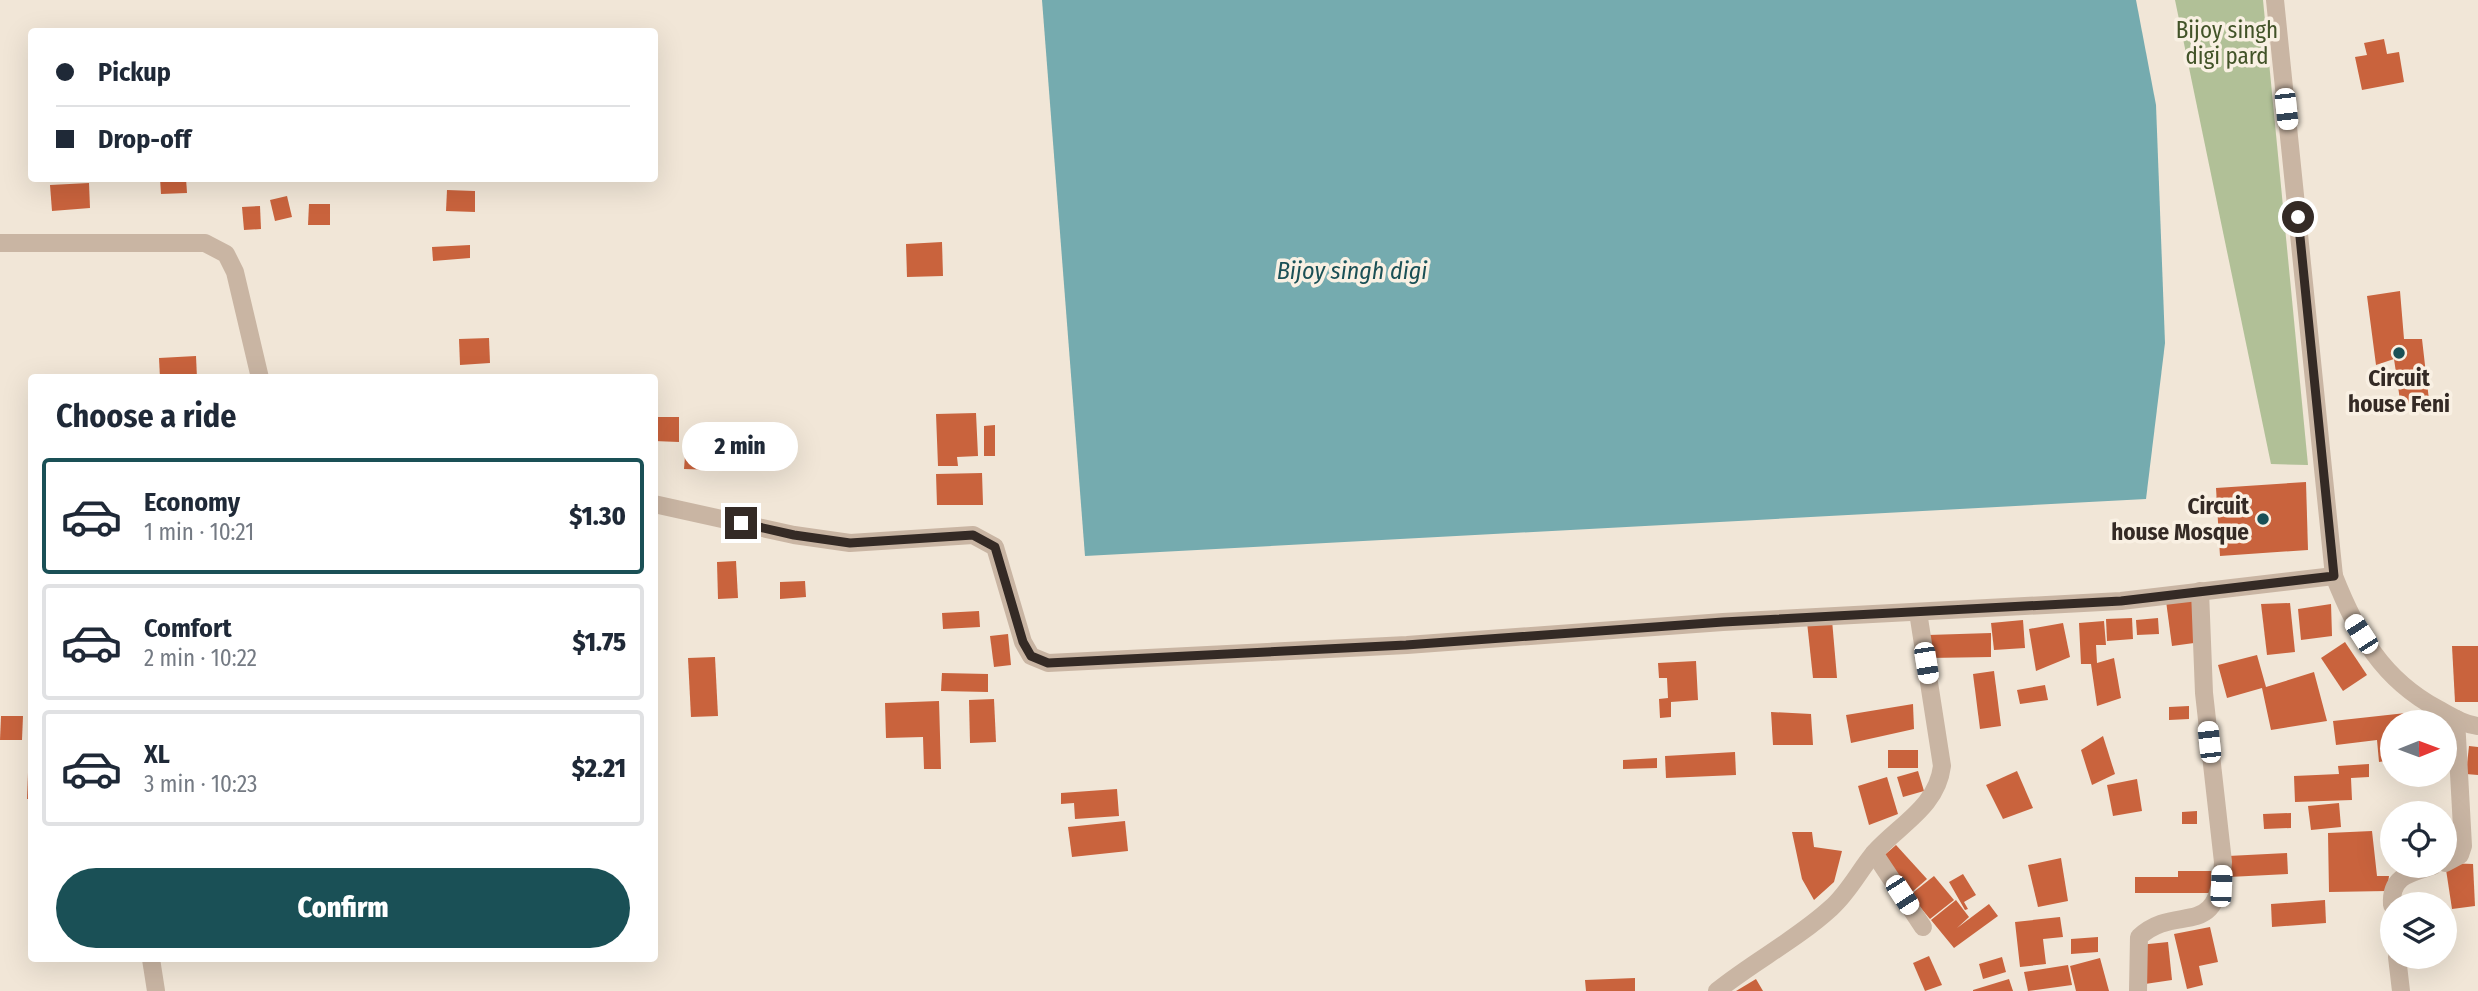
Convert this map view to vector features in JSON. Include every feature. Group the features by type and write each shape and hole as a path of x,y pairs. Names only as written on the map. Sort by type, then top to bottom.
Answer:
{"street":[{"path":"2275,0 2334,576 2350,617 2384,670 2440,710"},
{"path":"0,243 205,243 226,254 235,272 259,374"},
{"path":"658,505 794,535 850,543 973,535 987,540 995,547 1023,642 1031,656 1048,663 1406,645 1723,622 2121,601 2334,576"},
{"path":"2138,991 2139,937 2147,929 2199,915 2218,899 2221,886 2222,862 2204,693 2200,592"},
{"path":"1717,991 1831,908 1849,890 1874,853 1928,802 1940,783 1942,766 1918,612"},
{"path":"2457,719 2478,726"},
{"path":"2457,737 2463,846 2457,857"},
{"path":"1874,853 1923,927"},
{"path":"151,962 156,991"},
{"path":"2398,969 2401,991"}],"green space":[{"name":"Bijoy singh digi pard","path":"2175,0 2263,0 2308,465 2271,464"}],"water":[{"name":"Bijoy singh digi","path":"1042,0 2136,0 2156,105 2165,343 2146,499 1085,556"}],"building":[{"path":"2384,39 2387,54 2399,52 2404,82 2362,90 2355,57 2367,55 2364,43"},
{"path":"160,182 186,182 187,193 161,194"},
{"path":"89,183 90,208 52,211 50,185"},
{"path":"447,190 475,191 475,212 446,211"},
{"path":"287,196 292,217 275,221 270,200"},
{"path":"309,204 330,204 330,225 308,225"},
{"path":"260,206 261,229 244,230 242,207"},
{"path":"942,242 943,276 907,277 906,244"},
{"path":"470,245 470,258 433,261 432,247"},
{"name":"Circuit house Feni","path":"2400,291 2404,339 2422,339 2429,400 2401,407 2394,359 2376,365 2367,296"},
{"path":"489,338 490,363 460,365 459,339"},
{"path":"196,356 197,374 160,374 159,358"},
{"path":"976,413 978,456 957,457 958,466 938,466 936,414"},
{"path":"658,417 679,417 679,442 658,441"},
{"path":"995,425 995,456 984,456 984,426"},
{"path":"685,456 716,457 715,470 684,469"},
{"path":"982,473 983,505 937,505 936,474"},
{"name":"Circuit house Mosque","path":"2306,482 2308,550 2220,556 2216,488"},
{"path":"736,561 738,598 718,599 717,562"},
{"path":"805,581 806,597 780,599 780,582"},
{"path":"2192,598 2194,643 2172,646 2166,601"},
{"path":"2290,603 2295,652 2267,655 2261,604"},
{"path":"2331,604 2332,636 2301,640 2298,609"},
{"path":"979,611 980,627 943,629 942,613"},
{"path":"2132,618 2133,639 2107,641 2106,619"},
{"path":"2158,618 2159,634 2137,635 2136,620"},
{"path":"1832,620 1837,678 1813,678 1807,622"},
{"path":"2023,620 2025,648 1994,650 1991,623"},
{"path":"2104,621 2106,645 2096,645 2097,663 2114,658 2121,698 2097,706 2091,664 2081,664 2079,623"},
{"path":"2063,623 2070,657 2036,671 2029,629"},
{"path":"1991,633 1991,657 1929,658 1928,635"},
{"path":"1008,634 1011,665 994,667 990,636"},
{"path":"2345,642 2367,675 2343,691 2321,658"},
{"path":"2452,646 2478,646 2478,702 2455,702"},
{"path":"2257,655 2266,687 2314,672 2327,721 2271,730 2262,688 2227,698 2218,665"},
{"path":"715,657 718,716 691,717 688,658"},
{"path":"1696,661 1698,700 1671,702 1671,717 1660,718 1659,699 1668,698 1667,678 1659,678 1658,663"},
{"path":"1994,671 2001,726 1980,729 1973,674"},
{"path":"942,673 988,674 988,692 941,691"},
{"path":"2045,685 2048,700 2020,704 2017,690"},
{"path":"994,699 996,742 970,743 969,700"},
{"path":"939,701 941,769 924,769 923,737 886,738 885,703"},
{"path":"1913,704 1914,729 1851,743 1846,715"},
{"path":"2189,706 2189,719 2169,720 2169,707"},
{"path":"1771,712 1811,714 1813,745 1773,745"},
{"path":"1,716 23,716 22,740 0,740"},
{"path":"2380,716 2380,762 2377,740 2336,745 2333,721"},
{"path":"2103,736 2115,774 2092,785 2081,750"},
{"path":"2469,746 2478,747 2478,775 2466,774"},
{"path":"1888,750 1918,750 1918,768 1888,768"},
{"path":"1735,752 1736,775 1666,778 1665,756"},
{"path":"1657,758 1657,768 1623,769 1623,760"},
{"path":"2369,764 2369,777 2351,778 2352,800 2295,802 2294,776 2339,774 2338,766"},
{"path":"1918,771 1924,791 1903,797 1897,777"},
{"path":"2017,771 2033,808 2003,819 1986,785"},
{"path":"1887,777 1898,814 1869,825 1858,786"},
{"path":"2137,779 2142,811 2113,816 2107,785"},
{"path":"1117,789 1119,816 1075,819 1074,803 1061,804 1061,793"},
{"path":"2339,803 2341,827 2311,830 2308,806"},
{"path":"2197,811 2197,824 2182,824 2182,812"},
{"path":"2291,813 2291,828 2264,829 2263,814"},
{"path":"1125,821 1128,851 1072,857 1068,827"},
{"path":"2372,831 2377,876 2389,878 2387,891 2329,892 2328,833"},
{"path":"1792,832 1812,832 1814,847 1842,851 1834,882 1814,900 1802,879"},
{"path":"1896,845 1927,879 1911,893 1880,859"},
{"path":"2287,853 2288,874 2229,877 2228,856"},
{"path":"2061,858 2068,901 2038,907 2028,865"},
{"path":"2457,863 2473,864 2475,906 2457,908 2457,892 2449,892 2447,878 2457,878"},
{"path":"2178,871 2211,871 2211,893 2135,893 2135,877 2178,877"},
{"path":"1963,874 1976,895 1964,902 1968,909 1965,910 1949,882"},
{"path":"1934,876 1954,900 1930,919 1910,895"},
{"path":"1956,900 1969,917 1957,928 1989,904 1998,916 1954,948 1931,920"},
{"path":"2325,900 2326,923 2272,927 2271,904"},
{"path":"2060,917 2063,937 2043,939 2046,964 2020,967 2015,922"},
{"path":"2210,927 2218,962 2199,966 2203,985 2187,989 2174,934"},
{"path":"2098,937 2098,952 2071,954 2071,939"},
{"path":"2168,942 2172,980 2145,984 2139,945"},
{"path":"1929,956 1942,985 1925,991 1913,963"},
{"path":"2002,957 2006,972 1983,979 1979,964"},
{"path":"2100,958 2109,991 2076,991 2070,966"},
{"path":"2068,965 2072,985 2028,991 2024,972"},
{"path":"1635,978 1635,991 1586,991 1585,980"},
{"path":"1756,979 1763,991 1736,991"},
{"path":"2009,979 2013,991 1973,991 1973,990"}],"place":[{"name":"Circuit house Feni","path":"2399,353"},
{"name":"Circuit house Mosque","path":"2263,519"}],"route":[{"path":"741,523 794,535 850,543 973,535 987,540 995,547 1015,618 1031,656 1048,663 1069,664 1111,658 1406,645 1723,622 2121,601 2334,576 2323,492 2298,217"}]}
